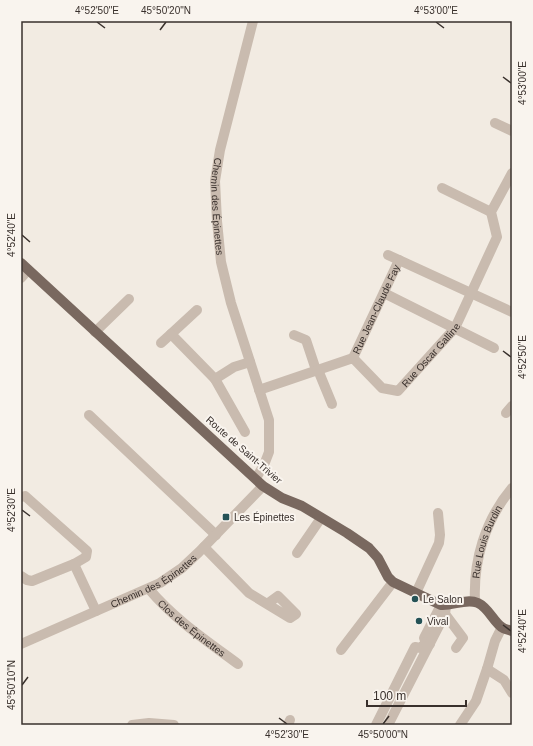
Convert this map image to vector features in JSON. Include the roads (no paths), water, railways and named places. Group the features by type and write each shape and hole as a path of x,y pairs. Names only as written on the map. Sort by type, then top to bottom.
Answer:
{"main road":[{"name":"Route de Saint-Trivier","path":"24,266 264,486 282,498 302,506 369,548 378,558 388,578 393,582"},
{"path":"393,582 444,608 470,601 480,603 491,613 502,627 512,631"}],"street":[{"name":"Chemin des Épinettes","path":"254,21 220,150 215,181 216,221 221,262 231,303 269,420 269,452 264,465 256,478"},
{"path":"495,122 512,131"},
{"path":"442,188 491,212 512,174"},
{"name":"Rue Oscar Galline","path":"353,358 382,388 398,391 455,328 497,237 491,212"},
{"path":"388,255 512,312"},
{"name":"Rue Jean-Claude Fay","path":"353,358 399,260"},
{"path":"21,278 24,266"},
{"path":"384,293 494,348"},
{"path":"95,332 129,299"},
{"path":"161,343 197,310"},
{"path":"171,334 215,379 245,432"},
{"path":"294,335 306,340 332,404"},
{"path":"259,390 353,358"},
{"path":"215,379 234,367 250,362"},
{"path":"89,414 217,533"},
{"path":"114,432 217,533"},
{"name":"Chemin des Épinettes","path":"21,644 160,583 182,568 264,486"},
{"name":"Rue Louis Burdin","path":"475,602 474,585 486,530 493,514 512,488"},
{"path":"21,497 25,496 87,551 86,557 74,564 32,581 21,576"},
{"path":"416,593 438,543 440,535 438,513"},
{"path":"297,553 321,518"},
{"path":"204,547 249,593 267,604"},
{"path":"74,564 96,611"},
{"path":"341,650 393,582"},
{"name":"Clos des Épinettes","path":"149,589 191,629 238,664"},
{"path":"428,643 424,638 444,608 463,638 456,648"},
{"path":"460,725 476,701 495,641 502,627"},
{"path":"376,725 389,704 415,647 422,648 428,643"},
{"path":"388,725 410,684 428,643"},
{"path":"487,669 504,680 512,693"},
{"path":"399,680 410,684"},
{"path":"132,725 149,723 174,725"}],"place":[{"name":"Les Épinettes","path":"226,517"},
{"name":"Le Salon","path":"415,599"},
{"name":"Vival","path":"419,621"}]}
